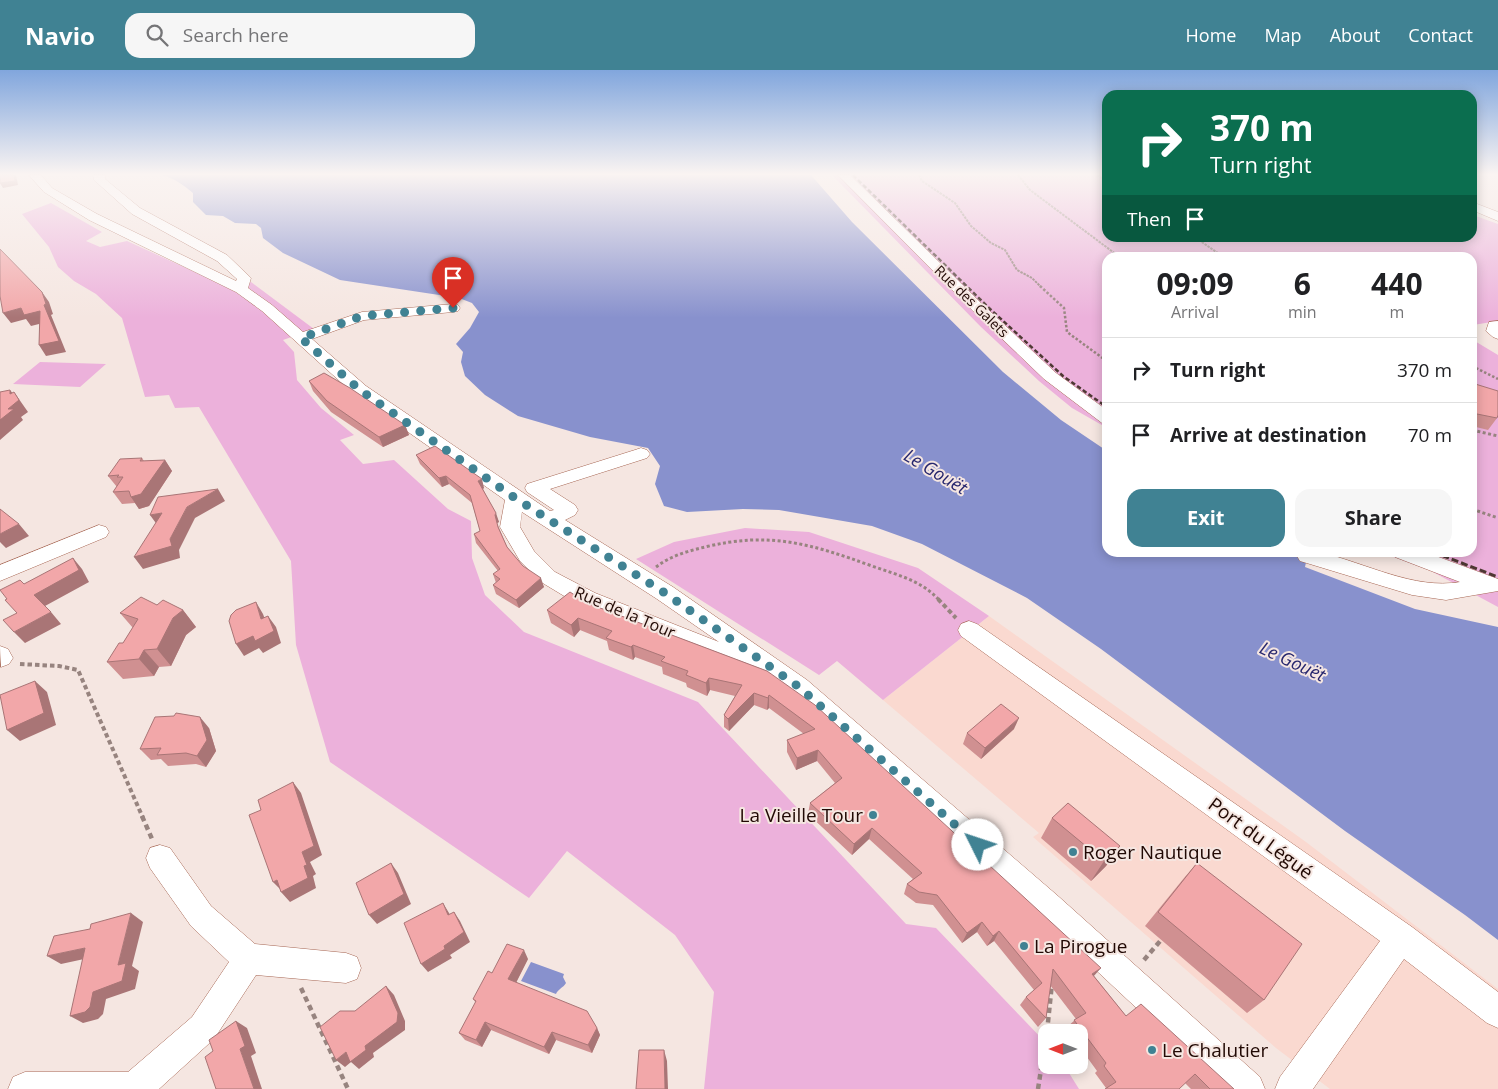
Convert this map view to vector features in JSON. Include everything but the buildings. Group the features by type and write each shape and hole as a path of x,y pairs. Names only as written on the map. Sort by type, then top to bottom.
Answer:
{"street":[{"path":"106,223 241,288 267,308 360,390 515,498 642,579 799,687 1048,906 1248,1089"},
{"path":"157,223 222,258 244,278 241,288"},
{"name":"Rue des Galets","path":"892,223 1050,376 1102,415"},
{"path":"301,338 362,316 453,308"},
{"path":"1498,325 1494,325 1494,331 1498,334"},
{"path":"550,520 568,510 534,488 640,454"},
{"name":"Rue de la Tour","path":"515,498 510,527 527,556 548,577 587,599 746,663 762,661"},
{"path":"0,573 99,532"},
{"path":"1311,557 1412,587 1446,592 1493,586"},
{"path":"1415,557 1493,586"},
{"name":"Port du Légué","path":"969,630 1401,938 1498,1012"},
{"path":"160,858 201,916 250,959 346,968"},
{"path":"1292,1089 1401,938"},
{"path":"25,1089 135,1089 203,1028 250,959"}],"path":[{"path":"969,223 991,243 1005,250 1017,270 1032,278 1064,308 1067,332 1102,358"},
{"path":"1074,223 1113,252"},
{"path":"1202,242 1216,252"},
{"path":"1477,368 1498,379"},
{"path":"1477,431 1498,436"},
{"path":"1477,511 1498,518"},
{"path":"642,579 664,560 716,544 763,537 795,541 829,551 924,586 969,630"},
{"path":"0,657 24,666 59,666 78,670 160,858"},
{"path":"289,963 348,1089"},
{"path":"1048,1024 1052,973"},
{"path":"1038,1089 1040,1074"}],"shaded area":[{"path":"29,223 85,223 102,232 86,241 100,247 127,241 230,288 251,282 314,329 283,340 294,352 297,380 321,408 354,435 340,440 363,464 394,460 448,509 471,521 472,558 485,595 524,632 698,702 906,924 936,928 1038,1035 1038,1074 1070,1074 1079,1089 704,1089 714,992 675,935 567,851 529,898 330,762 296,645 291,561 199,407 175,408 169,395 145,397 122,318 96,294 74,281 58,267 49,247"},
{"path":"879,223 1102,223 1102,242 1477,242 1477,223 1498,224 1498,321 1477,324 1477,252 1102,252 1102,425 1072,408 1039,381 981,327"},
{"path":"1477,342 1498,355 1498,607 1431,571 1394,557 1477,557"},
{"path":"40,362 106,364 80,387 13,384"},
{"path":"745,528 809,532 918,568 989,616 883,700 837,661 819,675 636,559 674,542"},
{"path":"989,616 1306,842 1498,989 1498,1089 1330,1089 1276,1048 1033,837 1039,833 883,700"}],"water":[{"name":"Le Gouët","path":"235,223 853,223 1003,372 1061,420 1102,448 1102,557 1307,557 1305,567 1415,609 1498,627 1498,940 1345,831 1101,649 1027,598 922,544 872,526 779,510 743,509 687,512 664,506 655,484 660,466 648,448 590,437 518,416 485,395 465,376 461,362 463,352 456,344 470,328 479,312 472,303 459,298 340,280 283,253 263,238 261,228 256,224"},
{"path":"531,962 564,974 563,977 566,983 556,994 521,981"}],"railway":[{"path":"902,223 989,308 1063,376 1102,404"},
{"path":"1446,557 1498,577"}],"place":[{"name":"La Vieille Tour","path":"873,815"},
{"name":"Roger Nautique","path":"1073,852"},
{"name":"La Pirogue","path":"1024,946"},
{"name":"Le Chalutier","path":"1152,1050"}],"route":[{"path":"453,308 362,316 301,338 360,390 515,498 665,593 799,687 978,845"}]}
